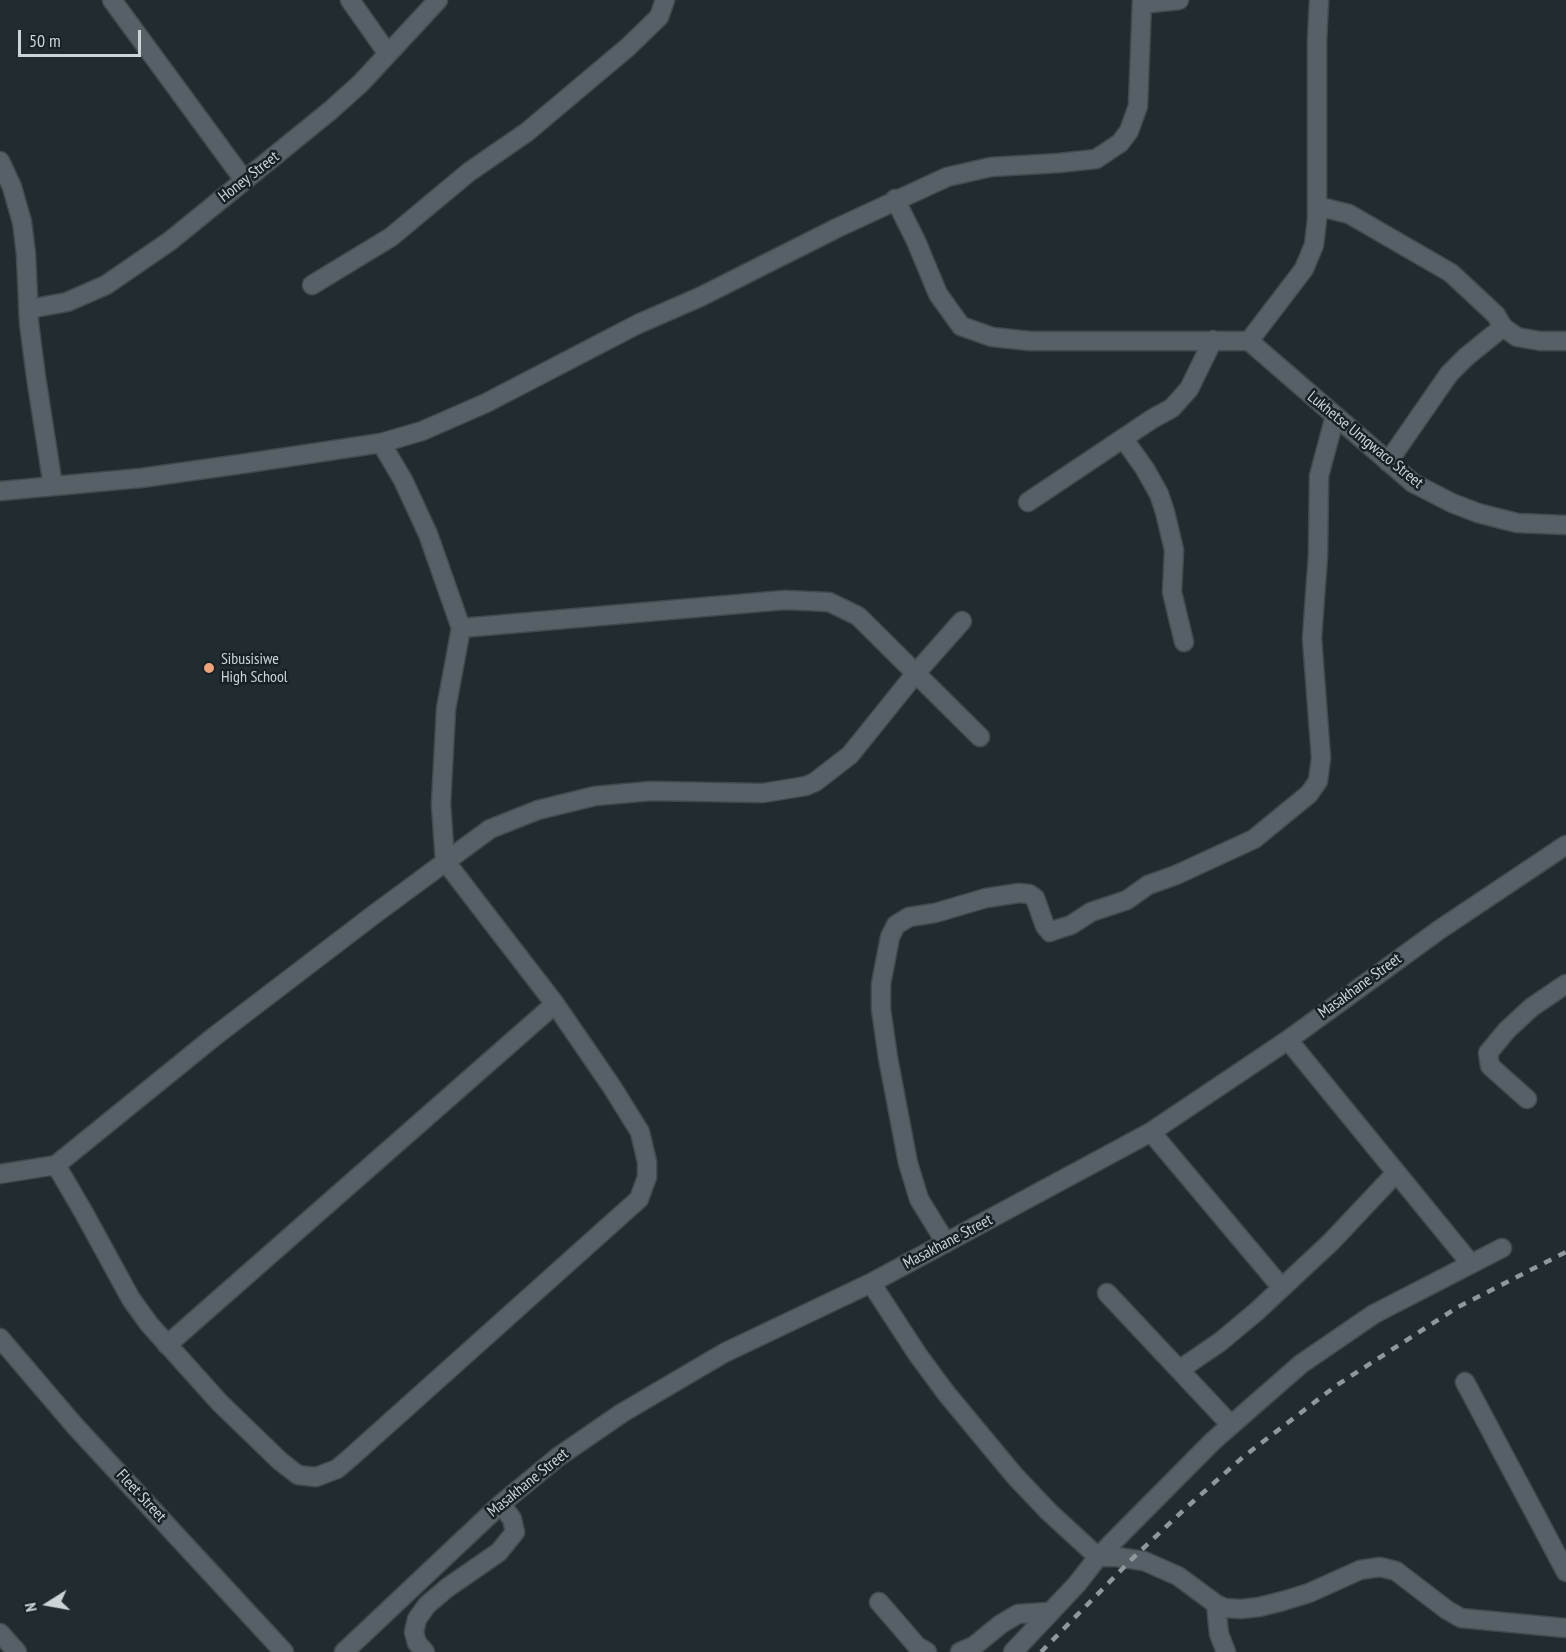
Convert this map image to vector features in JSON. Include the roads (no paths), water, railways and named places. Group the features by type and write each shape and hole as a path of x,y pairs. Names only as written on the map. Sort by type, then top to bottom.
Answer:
{"street":[{"path":"112,0 244,180"},
{"path":"350,0 388,54"},
{"name":"Honey Street","path":"30,309 67,302 106,285 170,241 331,110 361,83 438,0"},
{"path":"312,285 391,237 469,172 527,132 628,47 659,17 665,0"},
{"path":"0,491 141,478 381,443 422,431 486,403 638,324 700,297 895,199 947,177 991,167 1059,164 1096,159 1120,143 1129,131 1138,106 1142,2 1179,0"},
{"path":"895,199 916,241 938,294 961,326 992,337 1030,341 1249,341 1304,269 1314,245 1317,206 1319,0"},
{"path":"0,161 12,187 22,222 36,377 53,486"},
{"path":"1317,206 1349,214 1451,273 1496,315 1503,327 1517,337 1540,341 1566,341"},
{"path":"1388,462 1449,374 1503,327"},
{"path":"1028,502 1172,408 1189,389 1213,340"},
{"name":"Lukhetse Umgwaco Street","path":"1249,341 1413,483 1452,503 1478,513 1517,523 1566,525"},
{"path":"946,1244 916,1190 908,1163 888,1058 881,992 890,937 896,925 909,917 935,913 986,898 1019,893 1029,894 1035,898 1045,926 1050,932 1071,925 1091,912 1127,900 1148,885 1176,875 1254,839 1310,794 1318,781 1321,758 1312,638 1318,555 1319,476 1335,416"},
{"path":"1123,438 1146,469 1165,512 1174,550 1172,592 1184,642"},
{"path":"56,1165 131,1299 167,1345 220,1403 280,1461 298,1475 316,1477 337,1469 350,1458 639,1199 647,1178 647,1162 640,1132 555,1004 445,861 441,804 446,709 461,628 428,534 403,480 381,443"},
{"path":"461,628 785,600 829,602 858,616 980,737"},
{"path":"0,1174 56,1165 215,1036 490,829 538,810 595,795 651,791 764,793 806,786 815,782 850,755 916,673 962,621"},
{"name":"Masakhane Street","path":"344,1652 501,1504 558,1456 622,1413 724,1353 871,1283 1150,1132 1288,1040 1438,930 1566,845"},
{"path":"1527,1099 1490,1066 1488,1053 1507,1030 1532,1007 1566,984"},
{"path":"167,1345 555,1004"},
{"path":"1288,1040 1471,1264"},
{"path":"1150,1132 1282,1288"},
{"path":"1179,1370 1220,1342 1282,1288 1331,1242 1396,1173"},
{"path":"1013,1652 1048,1612 1077,1584 1098,1557 1231,1425 1301,1364 1365,1320 1502,1248"},
{"path":"871,1283 918,1356 945,1392 1014,1475 1048,1511 1098,1557 1132,1559 1159,1568 1178,1576 1216,1604 1225,1608 1241,1609 1259,1607 1309,1593 1360,1570 1380,1567 1396,1571 1461,1618 1566,1628"},
{"path":"1107,1293 1231,1425"},
{"name":"Fleet Street","path":"0,1338 75,1426 284,1652"},
{"path":"1465,1382 1566,1572"},
{"path":"425,1652 417,1643 414,1632 417,1619 427,1605 447,1588 499,1552 515,1532 512,1519 501,1504"},
{"path":"879,1602 917,1646 927,1652"},
{"path":"1216,1604 1219,1634 1226,1652"},
{"path":"960,1652 974,1646 1001,1624 1018,1614 1048,1612"},
{"path":"0,1633 17,1652"}],"railway":[{"path":"1041,1652 1132,1559 1187,1507 1243,1457 1337,1385 1458,1307 1566,1252"}],"place":[{"name":"Sibusisiwe High School","path":"209,668"}]}
